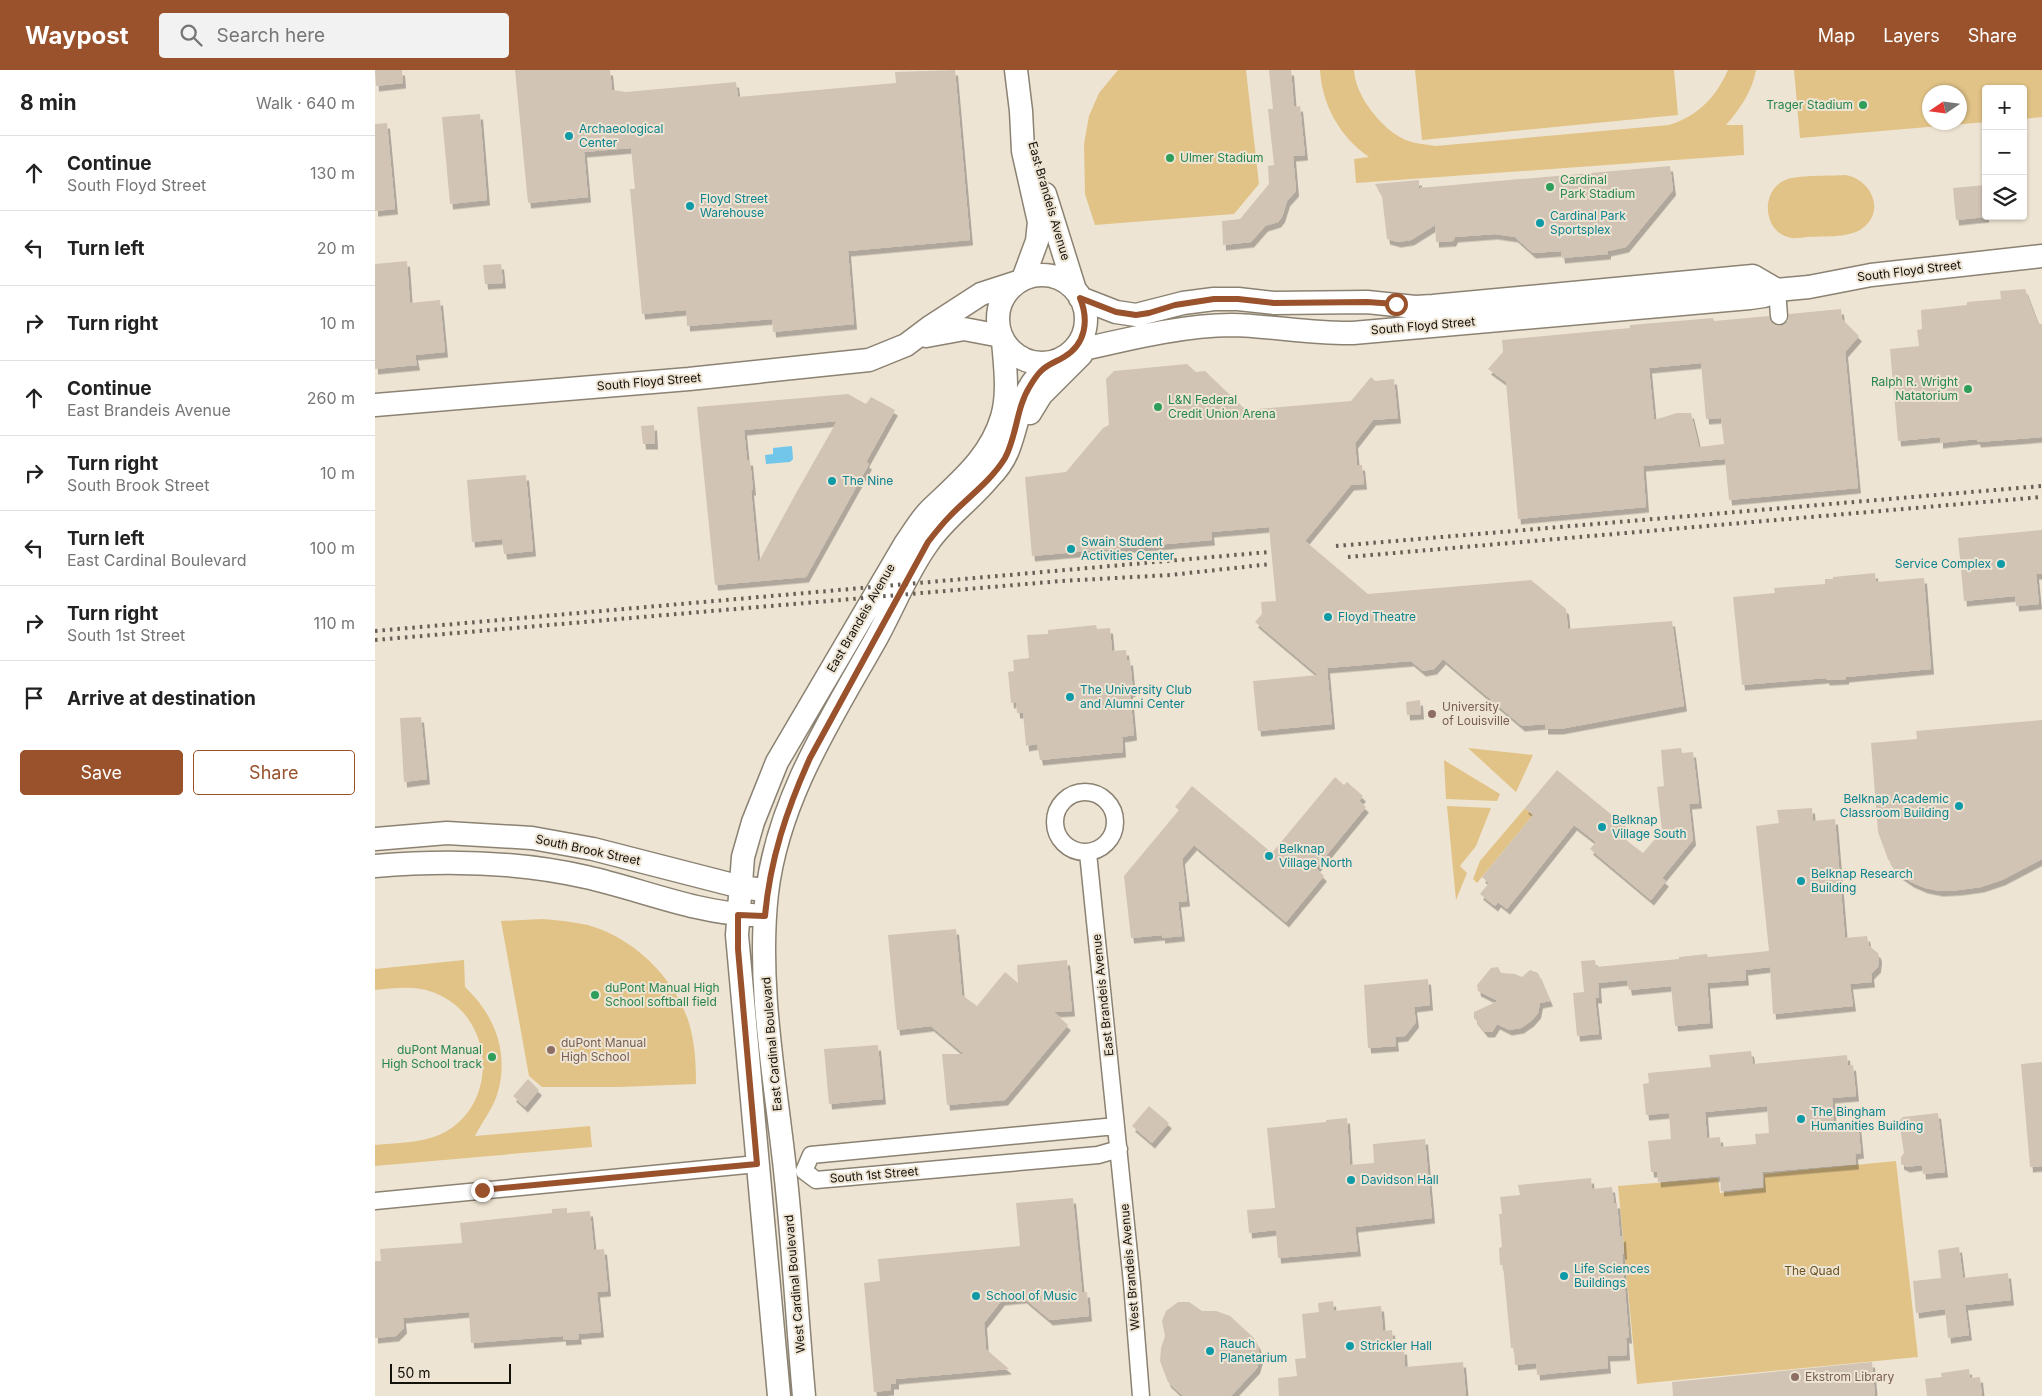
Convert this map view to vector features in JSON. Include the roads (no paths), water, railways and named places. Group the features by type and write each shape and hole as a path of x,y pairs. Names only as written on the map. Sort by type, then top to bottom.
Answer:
{"street":[{"name":"East Brandeis Avenue","path":"1016,70 1023,151 1039,222 1037,241 1021,280"},
{"name":"East Brandeis Avenue","path":"1021,111 1037,155 1046,195 1078,294"},
{"name":"South Floyd Street","path":"1072,354 1206,326 1231,325 1303,332 1353,333 1750,298 1764,296 1777,290 1809,287 1888,273 2042,256"},
{"path":"1048,275 1063,280 1078,294 1084,307 1085,327 1072,354 1041,363 1030,362 1010,350 1002,338 998,323 999,309 1004,296 1021,280 1032,276 1048,275"},
{"name":"South Floyd Street","path":"1078,294 1116,312 1136,315 1175,305 1214,299 1238,299 1274,303 1367,302 1415,307 1753,276 1777,290"},
{"name":"South Floyd Street","path":"917,338 930,326 981,294 1021,280"},
{"path":"1777,290 1779,316"},
{"name":"South Floyd Street","path":"375,405 689,379 859,362 882,356 917,338 965,328 1002,338"},
{"name":"East Brandeis Avenue","path":"738,915 743,858 753,822 777,762 905,544 929,512 975,468 995,437 1004,409 1005,379 1002,338"},
{"name":"East Brandeis Avenue","path":"765,916 767,890 778,838 793,797 810,758 880,632 918,558 940,527 991,477 1008,451 1026,394 1041,371 1072,354"},
{"path":"1008,451 1041,395 1077,357 1072,354"},
{"name":"South Brook Street","path":"375,839 447,833 531,838 593,848 741,887 767,890"},
{"name":"East Brandeis Avenue","path":"1088,853 1118,1138"},
{"path":"375,862 487,862 537,867 586,877 717,912 765,916"},
{"name":"East Cardinal Boulevard","path":"738,915 738,949 757,1170"},
{"name":"East Cardinal Boulevard","path":"765,916 764,941 767,1012 795,1172"},
{"name":"South 1st Street","path":"1118,1138 1098,1154 1053,1159 816,1180 795,1172 811,1155 1118,1138"},
{"name":"West Brandeis Avenue","path":"1118,1138 1141,1396"},
{"path":"375,1201 757,1170 795,1172"},
{"path":"757,1170 779,1396"},
{"name":"West Cardinal Boulevard","path":"795,1172 804,1396"}],"water":[{"path":"792,446 793,459 790,462 766,464 765,455 773,454 773,448"}],"railway":[{"path":"1336,546 2042,486"},
{"path":"1348,557 2042,497"},
{"path":"375,631 1269,552"},
{"path":"375,640 1061,581 1170,575 1271,564"}],"place":[{"name":"Trager Stadium","path":"1863,105"},
{"name":"Archaeological Center","path":"569,136"},
{"name":"Ulmer Stadium","path":"1170,158"},
{"name":"Cardinal Park Stadium","path":"1550,187"},
{"name":"Floyd Street Warehouse","path":"690,206"},
{"name":"Cardinal Park Sportsplex","path":"1540,223"},
{"name":"Ralph R. Wright Natatorium","path":"1968,389"},
{"name":"L&N Federal Credit Union Arena","path":"1158,407"},
{"name":"The Nine","path":"832,481"},
{"name":"Swain Student Activities Center","path":"1071,549"},
{"name":"Service Complex","path":"2001,564"},
{"name":"Floyd Theatre","path":"1328,617"},
{"name":"The University Club and Alumni Center","path":"1070,697"},
{"name":"University of Louisville","path":"1432,714"},
{"name":"Belknap Academic Classroom Building","path":"1959,806"},
{"name":"Belknap Village South","path":"1602,827"},
{"name":"Belknap Village North","path":"1269,856"},
{"name":"Belknap Research Building","path":"1801,881"},
{"name":"duPont Manual High School softball field","path":"595,995"},
{"name":"duPont Manual High School","path":"551,1050"},
{"name":"duPont Manual High School track","path":"492,1057"},
{"name":"The Bingham Humanities Building","path":"1801,1119"},
{"name":"Davidson Hall","path":"1351,1180"},
{"name":"Life Sciences Buildings","path":"1564,1276"},
{"name":"School of Music","path":"976,1296"},
{"name":"Strickler Hall","path":"1350,1346"},
{"name":"Rauch Planetarium","path":"1210,1351"},
{"name":"Ekstrom Library","path":"1795,1377"}],"park label":[{"name":"The Quad","path":"1812,1271"}]}
